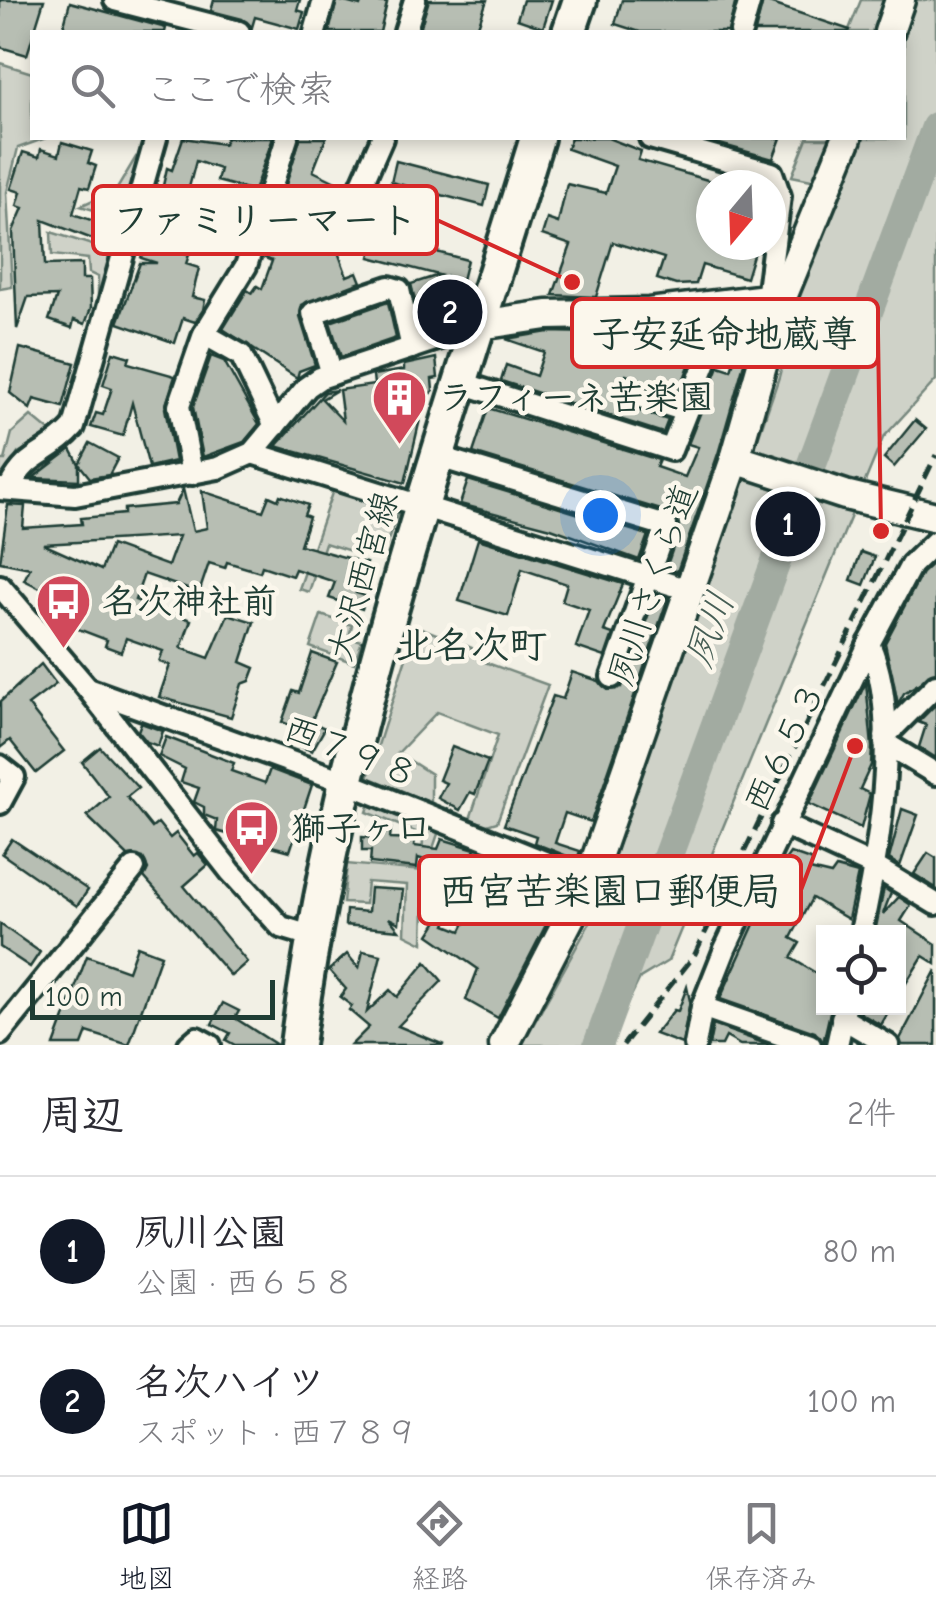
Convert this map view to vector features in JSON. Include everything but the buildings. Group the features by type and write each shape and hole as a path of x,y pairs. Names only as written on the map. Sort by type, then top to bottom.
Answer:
{"main road":[{"path":"571,30 580,0"},
{"name":"大沢西宮線","path":"296,1045 311,936 344,781 536,140"}],"street":[{"path":"115,0 232,30"},
{"path":"316,30 324,0"},
{"path":"406,30 414,0"},
{"path":"742,30 750,0"},
{"path":"884,0 888,30"},
{"path":"889,30 900,0"},
{"path":"155,140 74,427 51,449 24,460 5,488 31,495 74,494 192,474 252,453 307,387 332,374 480,326 547,315 649,313 773,300 780,196 772,173 709,147 663,140"},
{"path":"192,474 178,406 204,334 246,266 266,216 286,140"},
{"path":"266,216 339,236 381,140"},
{"name":"夙川さくら道","path":"504,1045 590,880 735,459 773,300 845,140"},
{"path":"332,374 313,313 389,287 399,290 412,348"},
{"path":"462,383 670,450 714,341 717,303"},
{"path":"204,334 240,355 275,426"},
{"path":"631,394 686,411"},
{"path":"252,453 690,590"},
{"path":"439,457 666,526 612,677"},
{"path":"735,459 838,493 936,517"},
{"name":"西６５３","path":"695,1045 702,1007 782,824 869,644 912,565 936,541"},
{"path":"0,586 88,689 232,872 281,927 311,936"},
{"path":"863,925 876,868 885,740 880,668 869,644"},
{"path":"885,740 936,685"},
{"name":"西７９８","path":"88,689 344,781 590,880"},
{"path":"885,740 936,774"},
{"path":"0,766 14,777 0,803"},
{"path":"782,824 876,868 936,904"},
{"path":"0,1034 134,868"},
{"path":"702,1007 810,1045"},
{"path":"837,1045 844,1015"},
{"path":"847,1015 888,1045"},
{"path":"189,1045 197,1038 210,1045"}],"shaded area":[{"path":"861,0 936,0 936,380 883,438 668,961 640,978 607,1045 522,1045 593,917 779,377 812,249 840,186 792,176 806,140 906,140 906,30 849,30"},
{"path":"0,63 30,72 30,140 40,140 18,148 7,192 12,287 0,289"},
{"path":"136,157 143,161 104,287 98,293 98,277 89,273 88,259 52,255 51,232 98,247 108,214 80,206 117,189"},
{"path":"31,416 54,435 18,453 5,478 0,478 0,460 5,460 12,433"},
{"path":"334,487 399,509 386,546 363,555 325,543 309,592 299,589"},
{"path":"321,615 352,625 349,637 362,641 354,663 310,647"},
{"path":"416,626 472,648 479,660 548,685 497,822 487,825 470,819 498,735 437,712 398,753 431,774 431,803 368,777"},
{"path":"371,800 440,828 428,863 442,872 424,907 423,943 405,934 407,885 367,882 365,904 343,903 347,864 422,871 423,835 367,812"}],"waterway":[{"name":"夙川","path":"598,1045 936,127"}],"railway":[{"path":"623,1045 694,956 936,455"}],"place":[{"name":"ファミリーマート","path":"572,282"},
{"name":"名次ハイツ","path":"450,312"},
{"name":"ラフィーネ苦楽園","path":"399,446"},
{"name":"夙川公園","path":"788,524"},
{"name":"子安延命地蔵尊","path":"881,531"},
{"name":"名次神社前","path":"63,650"},
{"name":"西宮苦楽園口郵便局","path":"855,746"},
{"name":"獅子ヶ口","path":"252,877"}],"district":[{"name":"北名次町","path":"471,645"}]}
